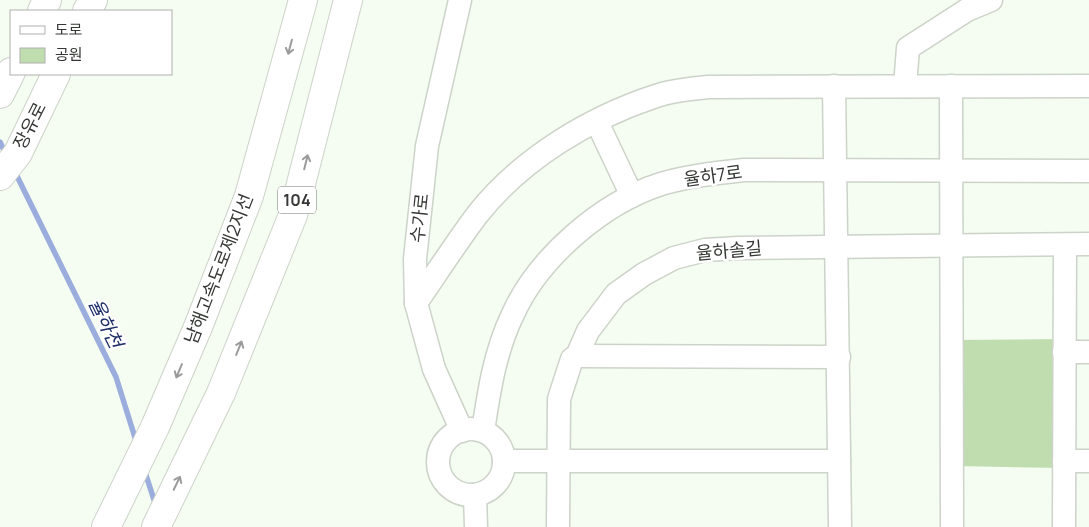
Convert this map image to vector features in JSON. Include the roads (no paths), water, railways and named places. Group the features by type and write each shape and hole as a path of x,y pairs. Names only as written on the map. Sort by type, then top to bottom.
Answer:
{"main road":[{"name":"남해고속도로제2지선","path":"106,527 155,427 198,327 249,196 303,0"},
{"name":"104","path":"156,527 221,393 293,214 348,0"},
{"path":"0,94 10,74"},
{"name":"장유로","path":"0,176 18,152 56,75"}],"street":[{"name":"수가로","path":"460,0 427,146 416,259 416,303 434,369 472,431"},
{"path":"905,86 908,48 967,10 991,0"},
{"path":"834,86 840,527"},
{"path":"950,86 952,527"},
{"path":"416,303 478,214 516,174 553,146 625,108 657,96 708,87 1089,86"},
{"path":"597,122 632,196"},
{"name":"율하7로","path":"472,431 512,315 524,291 547,262 594,218 632,196 660,184 715,173 744,170 1089,170"},
{"path":"1064,527 1065,244"},
{"name":"율하솔길","path":"558,527 559,399 572,359 578,356 588,331 616,294 644,274 674,258 705,250 1089,244"},
{"path":"1064,352 1089,352"},
{"path":"578,356 839,357"},
{"path":"472,431 492,437 499,445 504,461 501,476 495,485 486,492 475,495 464,494 454,490 446,483 440,473 438,463 440,452 452,435 472,431"},
{"path":"504,461 839,461"},
{"path":"1064,461 1089,461"},
{"path":"475,495 476,527"}],"waterway":[{"name":"율하천","path":"0,142 6,155"},
{"name":"율하천","path":"14,170 116,377 137,444"},
{"name":"율하천","path":"144,469 156,506"}]}
